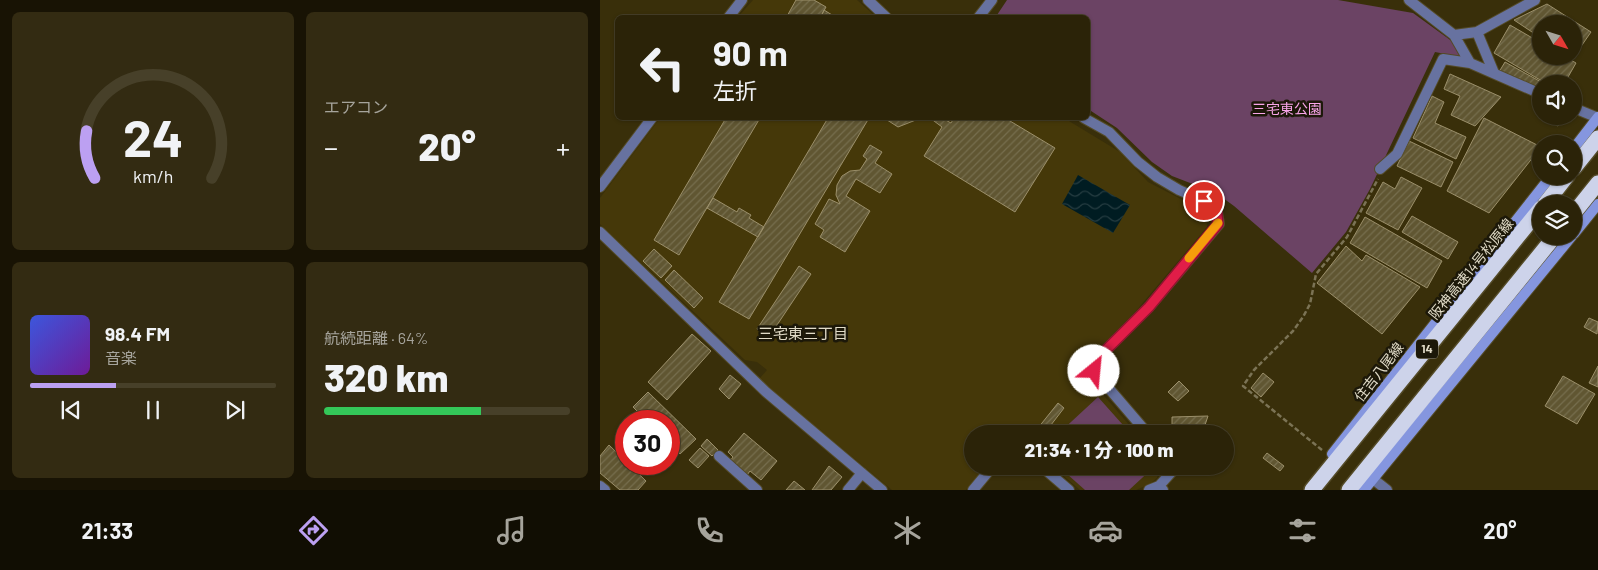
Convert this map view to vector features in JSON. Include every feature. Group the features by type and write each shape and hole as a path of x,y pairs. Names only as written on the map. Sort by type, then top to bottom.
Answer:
{"highway":[{"path":"1582,158 1598,138"},
{"path":"1582,202 1598,183"},
{"path":"1552,195 1560,185"},
{"name":"阪神高速14号松原線","path":"1312,490 1532,219"},
{"name":"14","path":"1349,490 1547,245"}],"main road":[{"path":"1582,138 1598,118"},
{"name":"住吉八尾線","path":"1303,490 1544,185"},
{"path":"1582,224 1598,204"},
{"path":"1364,490 1565,245"}],"street":[{"path":"730,15 742,0"},
{"path":"868,0 884,15"},
{"path":"980,15 992,0"},
{"path":"1409,0 1454,35 1470,63"},
{"path":"1454,35 1477,32 1535,0"},
{"path":"1477,32 1494,73"},
{"path":"1382,167 1397,154 1439,57 1470,63 1532,90"},
{"path":"1582,111 1598,118"},
{"path":"600,186 650,120"},
{"path":"1088,120 1109,132 1138,162 1157,177 1179,190 1216,206 1218,224 1149,307 1095,361 1094,371 1140,425"},
{"path":"600,232 766,392 882,490"},
{"path":"719,456 757,490"},
{"path":"848,490 862,473"},
{"path":"973,490 986,475"},
{"path":"1052,475 1069,490"},
{"path":"1149,490 1161,488 1170,475"},
{"path":"1373,479 1387,490"},
{"path":"600,486 605,490"}],"path":[{"path":"1330,456 1243,386 1254,370 1293,331 1303,317 1310,304 1316,274 1346,237 1362,212 1382,167"}],"shaded area":[{"path":"753,0 857,0 874,15 740,15"},
{"path":"658,120 1067,120 1120,152 1148,182 1206,212 1207,227 1136,311 1080,368 1129,425 964,425 964,475 978,475 966,490 892,490 759,379 767,370 757,362 745,360 600,224 600,198"},
{"path":"1062,475 1158,475 1150,484 1136,490 1080,490"}],"green space":[{"name":"三宅東公園","path":"1007,0 1338,0 1413,13 1453,42 1461,57 1435,52 1370,189 1346,232 1312,273 1234,206 1216,193 1172,176 1152,162 1117,128 1090,110 1090,15 997,15"},
{"path":"1098,397 1123,425 1068,425"},
{"path":"1068,475 1145,475 1129,490 1085,490"}],"water":[{"path":"1078,175 1130,205 1113,233 1062,204"}],"building":[{"path":"796,0 814,0 826,7 822,15 788,15"},
{"path":"1547,4 1564,15 1532,15 1532,32 1514,20"},
{"path":"824,10 832,15 822,15"},
{"path":"1510,25 1532,38 1532,65 1575,65 1569,75 1532,75 1494,53"},
{"path":"1582,26 1591,32 1582,45"},
{"path":"1505,62 1532,77 1532,86 1499,72"},
{"path":"1450,74 1501,97 1475,126 1451,115 1460,96 1444,89"},
{"path":"1432,96 1444,102 1435,123 1466,137 1456,159 1413,138"},
{"path":"1484,118 1532,142 1532,158 1489,213 1447,191"},
{"path":"725,120 759,120 679,255 654,240"},
{"path":"827,120 868,120 749,319 719,302"},
{"path":"887,120 916,120 898,127"},
{"path":"933,120 946,120 951,123 953,120 1008,120 1055,148 1015,212 924,156 942,127"},
{"path":"1409,141 1453,162 1441,187 1397,166"},
{"path":"870,145 882,152 875,163 892,174 880,193 856,179 846,196 870,211 845,252 820,237 824,230 815,224 829,199 840,204 836,195 837,185 842,176 850,171 860,170 867,159 863,156"},
{"path":"1401,177 1422,188 1398,230 1366,213 1383,182 1395,189"},
{"path":"713,198 737,212 739,208 751,215 749,218 764,227 758,237 707,208"},
{"path":"1412,216 1458,242 1448,259 1402,232"},
{"path":"1365,217 1442,261 1427,288 1350,243"},
{"path":"1346,246 1362,261 1366,255 1420,287 1382,334 1317,283"},
{"path":"654,249 672,266 661,278 643,261"},
{"path":"799,266 811,274 769,337 757,329"},
{"path":"674,270 703,298 694,308 665,280"},
{"path":"1589,318 1598,322 1597,334 1584,327"},
{"path":"692,334 711,351 667,400 648,382"},
{"path":"1598,366 1598,387 1589,383"},
{"path":"1263,373 1274,382 1261,397 1251,388"},
{"path":"730,375 741,384 729,399 719,389"},
{"path":"1563,376 1595,394 1577,424 1545,406"},
{"path":"1179,381 1189,391 1178,401 1168,392"},
{"path":"648,392 666,410 636,410 633,407"},
{"path":"1058,403 1064,408 1051,425 1040,425"},
{"path":"1208,416 1205,425 1172,425 1172,417"},
{"path":"680,423 696,439 680,454"},
{"path":"744,433 777,461 761,480 750,471 747,475 730,461 733,457 728,452"},
{"path":"707,439 718,450 712,456 701,446"},
{"path":"609,445 615,451 615,475 640,475 646,481 638,490 620,490 600,473 600,456"},
{"path":"700,448 709,456 698,468 689,460"},
{"path":"1267,453 1284,466 1280,471 1263,458"},
{"path":"829,466 842,477 831,490 812,490"},
{"path":"794,481 805,490 786,490"}],"slow traffic":[{"path":"1189,258 1218,223"}],"district":[{"name":"三宅東三丁目","path":"803,334"}],"route":[{"path":"1094,371 1095,361 1149,307 1218,224 1216,206 1204,201"}]}
